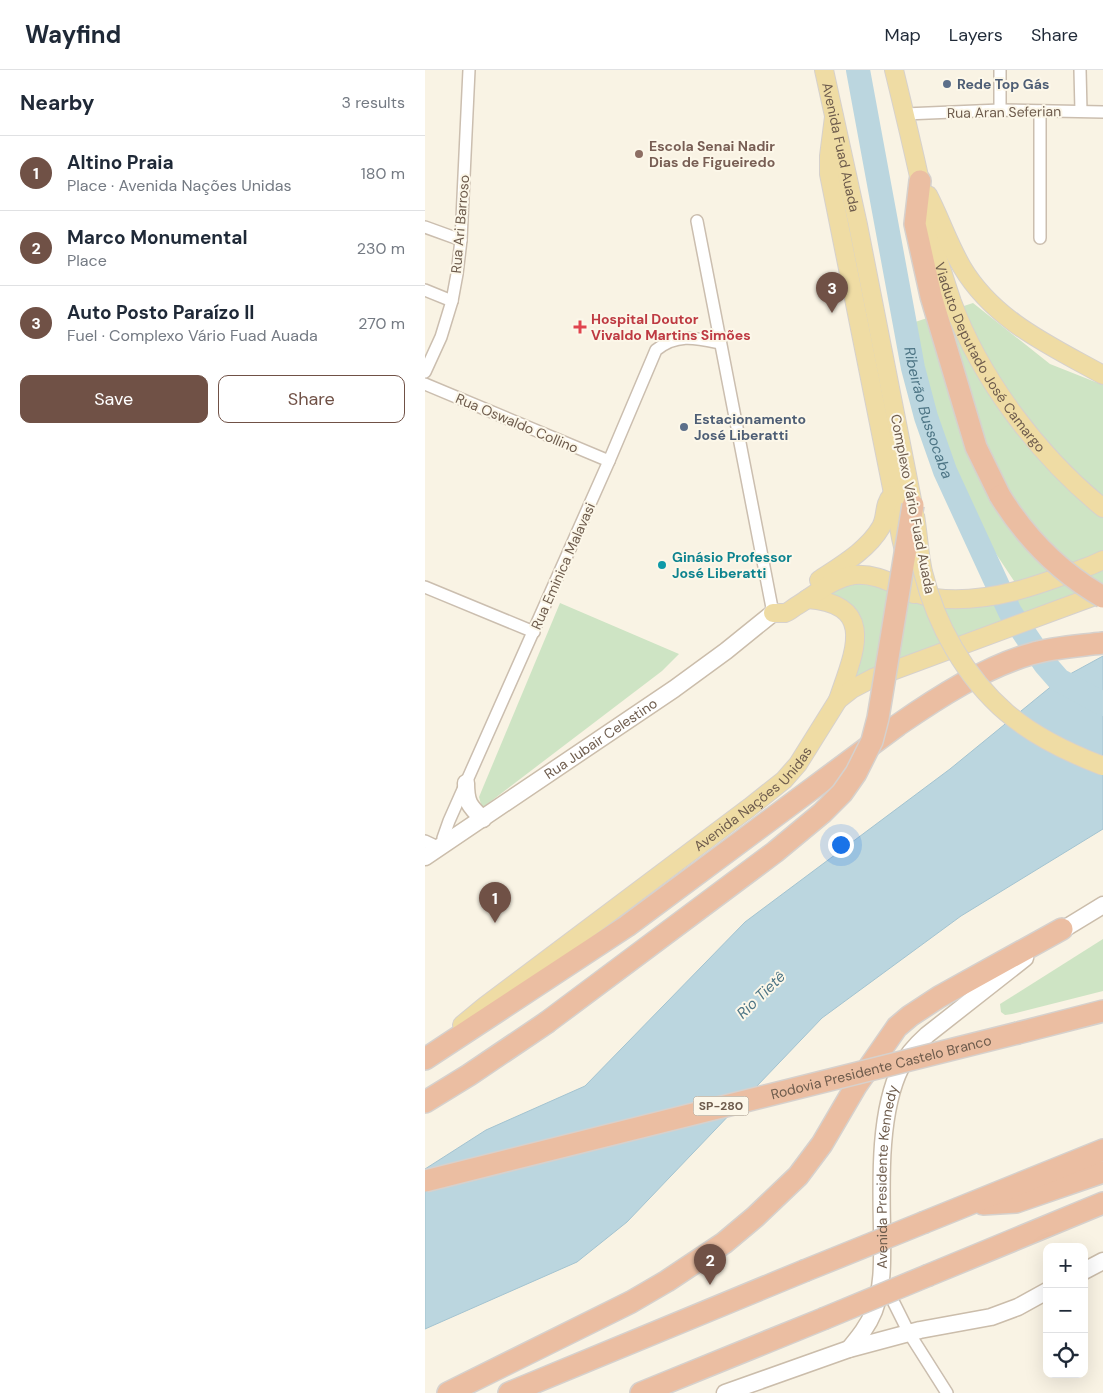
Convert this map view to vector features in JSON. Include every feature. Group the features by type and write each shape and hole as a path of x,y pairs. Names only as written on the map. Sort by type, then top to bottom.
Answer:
{"highway":[{"path":"920,181 915,224 931,296 976,446 1000,496 1029,537 1058,567 1077,582 1103,597"},
{"path":"425,1102 546,1023 775,852 822,813 842,793 856,773 872,741 878,718 913,505"},
{"path":"431,1055 627,926 934,700 961,685 1030,654 1051,649 1103,643"},
{"path":"448,1393 631,1302 691,1266 724,1243 755,1217 797,1176 822,1144 855,1086 897,1027 939,997 1062,929"},
{"name":"Rodovia Presidente Castelo Branco","path":"425,1181 1103,1011"},
{"path":"509,1393 803,1271 1103,1150"},
{"path":"966,1205 1016,1202 1103,1172"},
{"path":"641,1393 1103,1203"}],"main road":[{"name":"Avenida Fuad Auada","path":"824,70 858,225"},
{"path":"895,70 920,181 939,215 962,267 998,312 1035,338 1097,371 1103,382"},
{"path":"834,117 829,156 829,174 901,538 914,594"},
{"name":"Viaduto Deputado José Camargo","path":"920,181 933,244 953,303 978,356 1011,409 1039,446 1073,483 1103,508"},
{"name":"Complexo Vário Fuad Auada","path":"858,225 913,505 923,571 935,610 947,638 966,667 1007,713 1025,726 1073,754 1103,766"},
{"path":"773,613 842,564 873,538 884,521 887,501 893,493"},
{"path":"773,613 786,612 834,581 852,576 867,575 880,578 914,594 934,598 979,599 1021,590 1103,560"},
{"name":"Avenida Nações Unidas","path":"431,1055 485,1006 784,780 802,758 838,700 852,689 873,678 1103,593"},
{"path":"807,599 823,600 833,604 846,613 854,624 856,636 853,654 838,700"},
{"name":"Rua Jubair Celestino","path":"425,857 437,844 483,819 674,689 726,651 773,613"},
{"path":"466,783 466,798 472,809 483,819"},
{"name":"Avenida Presidente Kennedy","path":"849,1349 868,1324 874,1310 881,1277 881,1181 884,1140 893,1088 901,1067 915,1046 927,1035 1062,929 1103,905"},
{"path":"1088,1269 1103,1261"},
{"path":"725,1393 849,1349 909,1333 991,1317 1018,1307 1043,1293"}],"street":[{"name":"Rua Ari Barroso","path":"425,372 441,337 452,301 461,240 469,70"},
{"path":"1000,70 1000,110"},
{"path":"1080,70 1081,111"},
{"name":"Rua Aran Seferian","path":"905,114 1000,110 1103,112"},
{"path":"1040,111 1040,238"},
{"path":"697,221 773,613"},
{"path":"425,227 461,240"},
{"path":"425,290 452,301"},
{"name":"Rua Eminica Malavasi","path":"437,844 443,838 609,462 656,350 668,342 684,337 720,343"},
{"name":"Rua Oswaldo Collino","path":"425,384 609,462"},
{"path":"425,587 534,632"},
{"path":"881,1277 909,1333 947,1393"}],"green space":[{"path":"973,303 1050,364 1103,385 1103,593 852,689 856,636 823,600 852,575 914,594 1020,590 969,513 932,413 912,323"},
{"path":"560,603 679,654 662,671 482,808 479,797"},
{"path":"1103,939 1103,991 1012,1014 1005,1015 1001,1012 1000,1004"}],"water":[{"name":"Rio Tietê","path":"1103,656 1103,829 961,916 822,1018 627,1222 577,1262 425,1329 425,1169 486,1130 585,1086 745,922 950,769 1059,680"}],"waterway":[{"name":"Ribeirão Bussocaba","path":"858,70 913,368 926,417 945,471 1010,612 1045,664 1059,680 1103,704"}],"place":[{"name":"Rede Top Gás","path":"947,84"},
{"name":"Escola Senai Nadir Dias de Figueiredo","path":"639,154"},
{"name":"Auto Posto Paraízo II","path":"832,313"},
{"name":"Hospital Doutor Vivaldo Martins Simões","path":"580,327"},
{"name":"Estacionamento José Liberatti","path":"684,427"},
{"name":"Ginásio Professor José Liberatti","path":"662,565"},
{"name":"Altino Praia","path":"495,923"},
{"name":"Marco Monumental","path":"710,1285"}]}
